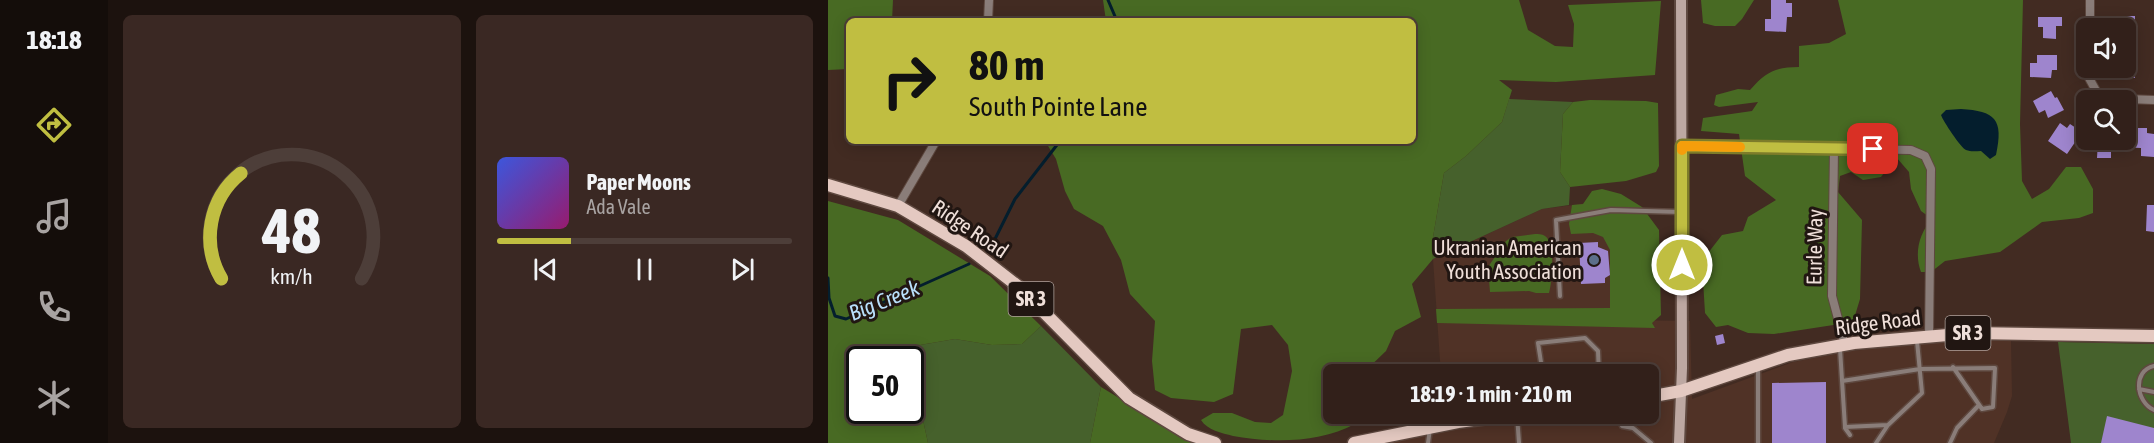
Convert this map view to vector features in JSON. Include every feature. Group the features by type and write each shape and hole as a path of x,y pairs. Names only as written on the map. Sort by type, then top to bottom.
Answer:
{"main road":[{"path":"1679,443 1682,0"},
{"name":"Ridge Road","path":"828,185 898,206 966,246 1012,282 1129,398 1188,434 1215,443"},
{"name":"Ridge Road","path":"1659,396 1681,391 1788,355 1842,346 1971,333 2154,336"},
{"path":"1354,443 1441,424"}],"street":[{"path":"988,18 989,0"},
{"path":"2090,0 2090,18"},
{"path":"2089,78 2100,99 2154,100"},
{"path":"898,206 934,144"},
{"path":"1682,146 1911,150 1925,156 1929,162 1923,337"},
{"name":"Eurle Way","path":"1834,148 1832,296 1842,346"}],"lane":[{"path":"1560,296 1556,220 1611,210 1682,212"},
{"path":"1876,443 1888,425 1922,393 1920,369 1923,337"},
{"path":"1541,364 1538,343 1585,338 1598,351 1599,364"},
{"path":"1842,346 1845,427 1850,435"},
{"path":"1758,365 1758,443"},
{"path":"2154,366 2145,369 2140,376 2138,389 2142,400 2154,410"},
{"path":"1842,381 1920,369 1953,367 1995,368 1993,407 1982,409 1953,367"},
{"path":"2138,389 2154,392"},
{"path":"1950,443 1957,428 1979,405"},
{"path":"1518,424 1519,443"},
{"path":"1622,424 1633,428 1651,443"},
{"path":"1845,427 1888,425"},
{"path":"1428,443 1430,427"}],"shaded area":[{"path":"1612,200 1616,320 1690,321 1692,399 1793,362 1852,351 1945,341 2011,341 2012,396 1994,443 1388,443 1445,430 1445,424 1659,424 1659,364 1440,364 1433,259 1542,209"}],"green space":[{"path":"828,0 893,0 892,18 846,18 846,69 828,70"},
{"path":"1103,0 1519,0 1528,30 1555,46 1573,47 1574,24 1568,5 1661,1 1655,75 1556,82 1499,80 1512,90 1502,122 1444,173 1432,243 1433,259 1412,284 1421,317 1395,331 1386,351 1372,364 1323,364 1323,424 1355,424 1327,435 1295,440 1264,440 1233,436 1211,429 1201,420 1213,413 1232,413 1255,422 1271,423 1283,415 1292,371 1288,345 1272,325 1241,329 1233,394 1214,402 1171,398 1155,390 1152,361 1155,321 1130,294 1121,260 1103,226 1074,209 1065,191 1056,159 1047,144 1416,144 1416,18 1106,18"},
{"path":"1701,0 1754,0 1735,26 1715,26 1703,23"},
{"path":"1838,0 2023,0 2020,124 2022,181 2032,199 2049,189 2066,167 2081,167 2093,189 2093,213 2079,218 2042,222 2000,252 1945,261 1931,272 1921,272 1918,258 1919,244 1932,219 1921,211 1911,189 1909,172 1896,157 1881,177 1863,180 1851,172 1840,176 1838,192 1862,220 1860,299 1853,322 1774,334 1748,333 1728,325 1716,327 1705,313 1703,280 1708,253 1722,235 1743,231 1748,217 1776,200 1745,176 1739,134 1701,131 1703,118 1752,111 1758,102 1719,107 1714,105 1716,95 1738,89 1750,90 1771,72 1783,68 1799,67 1799,46 1829,43 1846,34"},
{"path":"1509,99 1573,102 1563,114 1560,172 1570,187 1569,205 1542,209 1433,259 1432,243 1444,173 1502,122"},
{"path":"1590,100 1658,103 1659,166 1656,172 1626,181 1570,187 1560,172 1563,114 1573,102"},
{"path":"1602,189 1621,194 1642,207 1659,230 1661,315 1652,323 1655,328 1437,323 1436,309 1610,308 1610,250 1603,237 1593,233 1571,234 1569,224 1572,205 1583,204 1592,191"},
{"path":"828,201 898,220 990,276 1041,326 1022,344 992,345 955,339 914,346 846,346 846,424 924,424 928,443 828,443"},
{"path":"1535,234 1545,236 1551,246 1552,272 1549,293 1490,292 1488,267 1506,241 1512,237"},
{"path":"1041,326 1101,387 1090,443 928,443 924,424 924,346 914,346 955,339 992,345 1022,344"},
{"path":"2058,342 2154,344 2154,443 2071,443"},
{"path":"1101,387 1193,443 1090,443"}],"water":[{"path":"1961,109 1982,112 1994,119 1999,133 1998,143 1996,155 1990,159 1981,151 1966,150 1952,134 1941,115 1946,110"}],"building":[{"path":"1771,0 1786,0 1786,3 1792,3 1792,17 1787,17 1786,32 1765,31 1765,19 1771,19"},
{"path":"2116,16 2135,16 2135,18 2116,18"},
{"path":"2038,17 2062,17 2062,26 2056,26 2056,39 2043,38 2043,27 2038,27"},
{"path":"2037,55 2057,55 2057,70 2052,70 2051,78 2030,77 2030,63 2037,63"},
{"path":"2051,91 2064,110 2048,118 2045,110 2039,113 2033,101"},
{"path":"2060,123 2067,128 2070,124 2076,128 2076,141 2067,154 2048,141"},
{"path":"2136,128 2147,128 2147,133 2154,134 2154,157 2141,156 2141,148 2136,148"},
{"path":"2097,150 2120,150 2120,152 2111,152 2111,158 2097,158"},
{"path":"2147,205 2154,205 2154,232 2146,231"},
{"name":"Ukranian American Youth Association","path":"1598,242 1598,247 1608,251 1610,275 1605,278 1605,283 1581,284 1579,243"},
{"path":"1723,334 1725,343 1717,345 1715,336"},
{"path":"1826,382 1826,443 1772,443 1772,383"},
{"path":"2107,416 2154,428 2154,443 2101,443"}],"waterway":[{"name":"Big Creek","path":"1108,0 1116,18"},
{"name":"Big Creek","path":"993,243 1015,199 1058,144"},
{"name":"Big Creek","path":"828,278 829,298 835,316 846,319 969,264"}],"slow traffic":[{"path":"1682,150 1682,146 1740,147"}],"place":[{"name":"Ukranian American Youth Association","path":"1594,260"}],"route":[{"path":"1682,265 1682,146 1873,149"}]}
